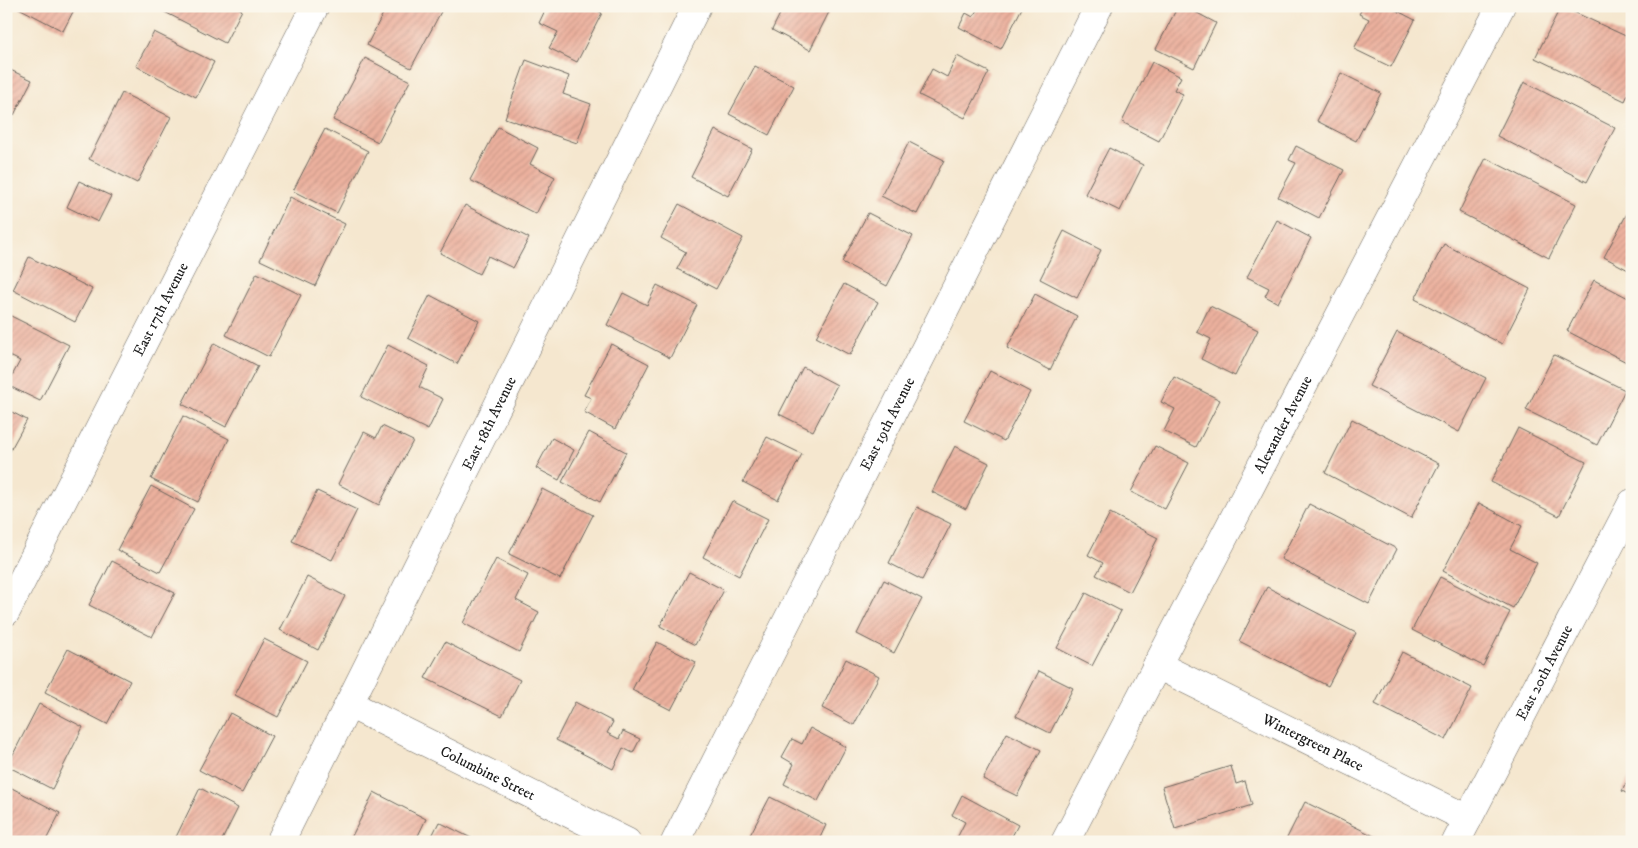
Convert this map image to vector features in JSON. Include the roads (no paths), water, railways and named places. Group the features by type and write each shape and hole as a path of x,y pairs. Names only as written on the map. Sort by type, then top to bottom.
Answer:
{"street":[{"name":"East 17th Avenue","path":"6,612 315,6"},
{"name":"East 19th Avenue","path":"675,842 1099,6"},
{"name":"Alexander Avenue","path":"1065,842 1501,6"},
{"name":"East 18th Avenue","path":"280,842 696,7"},
{"name":"East 20th Avenue","path":"1462,830 1632,503"},
{"name":"Wintergreen Place","path":"1157,665 1462,830"},
{"name":"Columbine Street","path":"349,704 627,842"}]}
